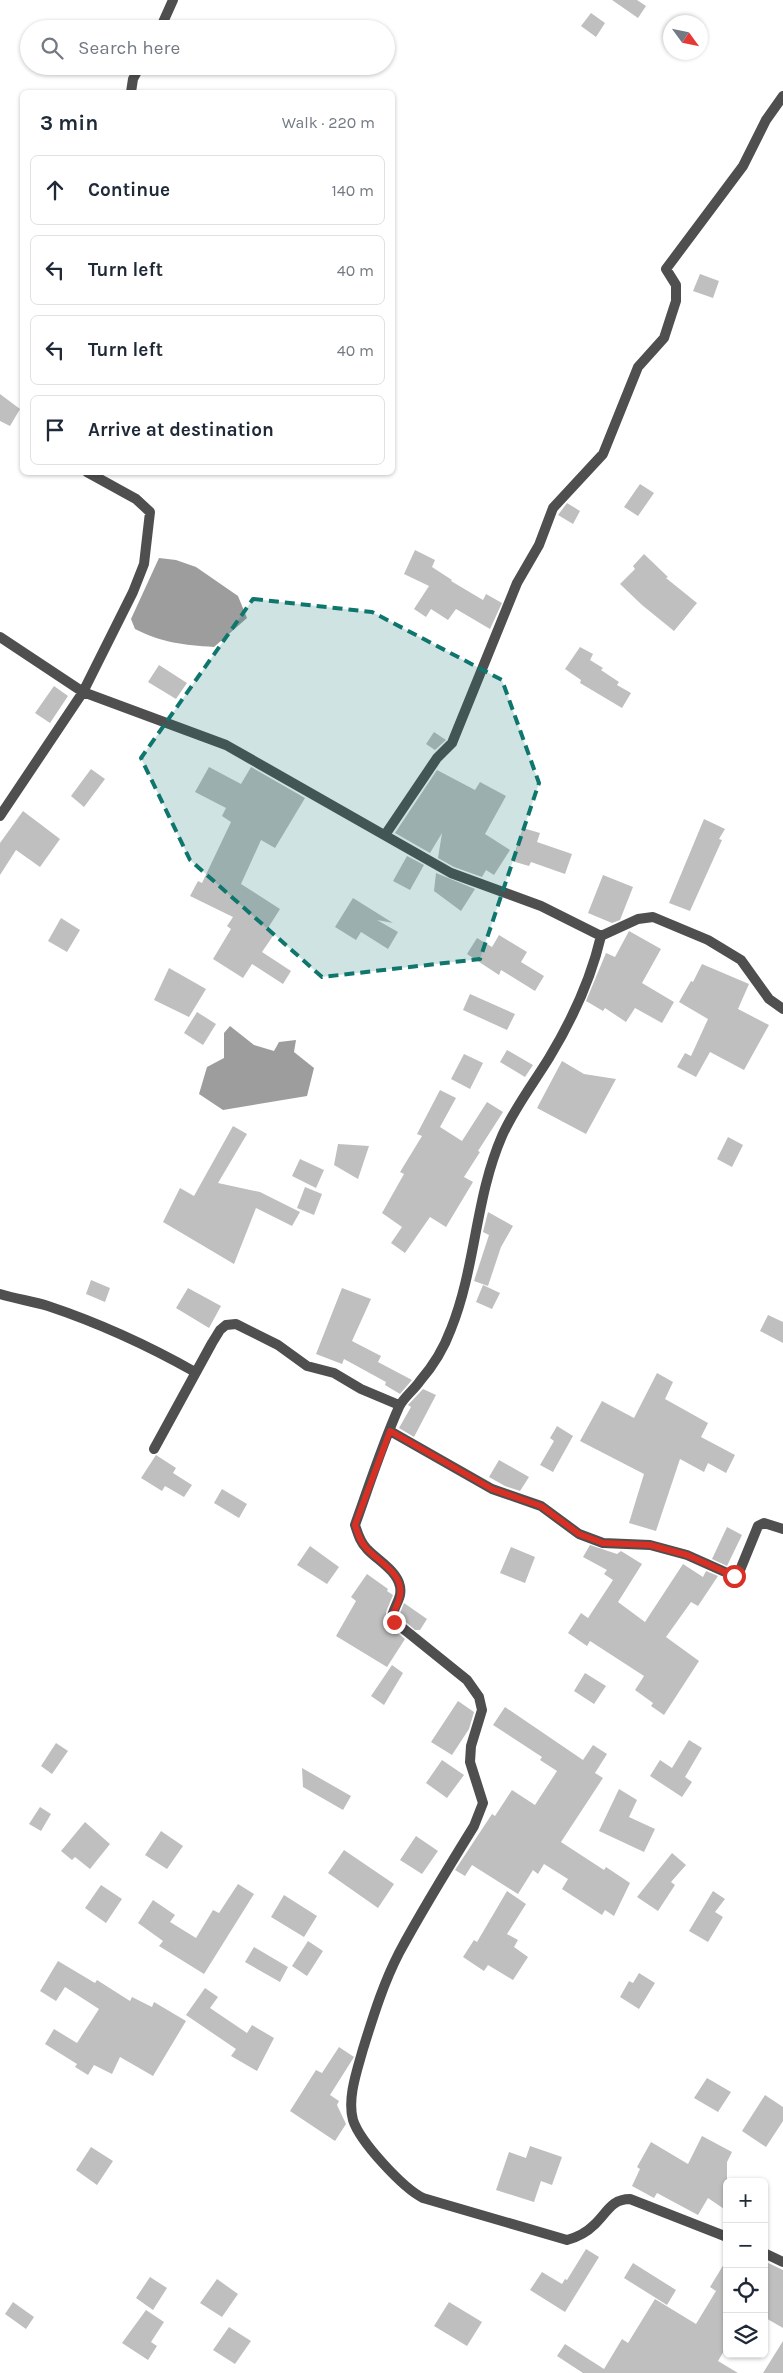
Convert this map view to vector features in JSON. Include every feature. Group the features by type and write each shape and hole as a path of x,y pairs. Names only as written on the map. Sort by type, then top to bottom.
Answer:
{"street":[{"path":"164,20 173,0"},
{"path":"131,90 135,75"},
{"path":"385,835 437,758 452,743 517,583 539,544 553,508 603,454 638,367 664,338 676,301 676,285 666,269 743,166 766,120 783,96"},
{"path":"0,816 83,692 133,592 144,564 150,512 136,499 92,475"},
{"path":"0,637 83,692 226,745 451,873 541,906 601,936"},
{"path":"601,936 638,919 653,917 708,940 741,960 769,999 783,1009"},
{"path":"601,936 595,962 576,1008 549,1058 526,1091 503,1135 491,1166 480,1208 467,1283 451,1331 437,1359 399,1406 355,1525 358,1538 366,1548 393,1572 399,1583 400,1594 392,1617 394,1622 467,1680 479,1697 482,1710 471,1746 470,1762 483,1803 474,1826 398,1954 374,2013 352,2092 354,2120 367,2142 388,2169 412,2192 424,2198 567,2240 582,2235 594,2225 614,2202 630,2199 723,2235"},
{"path":"0,1294 48,1306 88,1322 154,1349 195,1372"},
{"path":"154,1449 195,1372 220,1330 226,1325 236,1324 278,1345 307,1366 334,1373 361,1389 399,1406"},
{"path":"390,1431 492,1489 541,1506 579,1534 603,1543 650,1545 687,1555 734,1576 738,1575 758,1526 764,1523 783,1529"},
{"path":"768,2255 783,2262"}],"highlighted area":[{"path":"253,599 372,612 502,680 539,783 480,959 322,977 190,860 141,758"}],"shaded area":[{"path":"159,558 176,560 196,567 238,596 247,618 214,647 173,642 135,629 131,619"},
{"path":"230,1026 254,1045 274,1051 279,1042 296,1040 294,1052 314,1068 307,1096 223,1110 199,1094 207,1067 224,1058 224,1033"}],"building":[{"path":"612,0 637,0 646,6 638,18"},
{"path":"591,13 605,23 596,37 581,26"},
{"path":"700,274 719,281 713,298 693,291"},
{"path":"0,394 20,409 10,426 0,421"},
{"path":"640,484 654,493 638,516 624,507"},
{"path":"567,503 580,511 573,524 558,515"},
{"path":"415,550 435,560 432,567 451,581 483,600 486,594 502,603 490,629 456,609 448,620 431,609 426,617 414,609 429,586 404,574"},
{"path":"644,554 668,577 666,578 697,603 674,631 620,584 635,569 633,566"},
{"path":"580,647 593,654 590,660 619,682 617,685 631,693 622,708 580,683 581,680 565,669"},
{"path":"159,665 187,683 176,699 148,682"},
{"path":"54,686 68,696 50,723 35,713"},
{"path":"434,732 446,740 435,750 426,744"},
{"path":"209,767 241,784 251,767 305,798 275,848 261,840 241,884 280,909 268,928 275,933 262,952 291,971 283,984 252,964 243,978 213,959 231,929 227,926 233,917 190,896 198,881 202,883 231,822 222,816 226,808 195,792"},
{"path":"91,769 105,779 84,807 71,796"},
{"path":"437,770 475,790 480,782 506,796 485,834 510,850 494,875 486,870 482,877 454,867 438,858 442,833 430,853 395,833"},
{"path":"23,811 60,839 40,867 16,850 0,875 0,843"},
{"path":"704,819 725,829 719,839 722,840 690,911 669,903"},
{"path":"523,828 540,833 537,842 572,854 565,874 531,862 529,866 512,861"},
{"path":"407,856 424,865 410,890 393,881"},
{"path":"436,873 475,889 461,911 434,891"},
{"path":"603,875 633,887 620,920 612,923 588,913"},
{"path":"353,898 393,923 377,920 398,932 388,949 361,932 356,940 335,927"},
{"path":"61,918 80,930 67,952 48,941"},
{"path":"629,931 661,949 642,983 674,1002 662,1023 635,1008 626,1022 605,1008 603,1011 586,1001 606,953 615,957"},
{"path":"499,935 527,952 521,962 544,976 535,991 501,970 499,975 467,954 477,938 492,947"},
{"path":"702,964 749,984 738,1009 769,1025 744,1070 710,1052 696,1077 677,1067 685,1053 691,1056 708,1019 679,1002 691,981 693,982"},
{"path":"169,968 206,989 189,1017 154,1000"},
{"path":"470,994 515,1014 507,1030 463,1010"},
{"path":"197,1012 216,1024 203,1045 184,1033"},
{"path":"507,1050 533,1065 525,1077 500,1062"},
{"path":"464,1054 483,1063 470,1089 451,1079"},
{"path":"562,1061 584,1074 616,1079 586,1134 537,1108"},
{"path":"440,1090 456,1098 440,1127 462,1141 487,1102 503,1112 464,1177 473,1182 446,1227 430,1217 405,1253 391,1243 402,1227 382,1213 404,1174 400,1172 422,1136 417,1134"},
{"path":"233,1126 247,1134 218,1183 260,1192 300,1212 292,1226 256,1208 234,1264 163,1222 180,1188 194,1196"},
{"path":"728,1137 743,1145 732,1167 717,1159"},
{"path":"338,1144 369,1146 358,1179 334,1165"},
{"path":"300,1159 324,1170 316,1188 292,1176"},
{"path":"305,1187 322,1194 314,1215 297,1208"},
{"path":"488,1212 513,1226 501,1247 488,1286 474,1281 489,1235 483,1232"},
{"path":"91,1280 110,1288 105,1302 86,1294"},
{"path":"483,1285 500,1293 492,1309 476,1302"},
{"path":"188,1288 221,1306 209,1328 176,1308"},
{"path":"342,1288 371,1299 352,1341 381,1356 378,1362 412,1380 400,1394 385,1385 386,1382 344,1359 342,1364 316,1354"},
{"path":"768,1315 783,1322 783,1343 760,1331"},
{"path":"657,1373 673,1382 665,1399 708,1423 701,1437 735,1455 726,1473 708,1463 704,1472 680,1459 656,1531 629,1523 644,1474 580,1441 602,1401 634,1418"},
{"path":"423,1389 436,1395 414,1437 399,1428 411,1407 408,1405"},
{"path":"557,1426 573,1436 553,1472 540,1465 554,1441 550,1438"},
{"path":"156,1455 176,1468 173,1473 192,1485 184,1497 165,1486 162,1491 141,1478"},
{"path":"499,1460 529,1477 520,1491 505,1486 489,1477"},
{"path":"222,1489 247,1504 239,1518 214,1503"},
{"path":"727,1527 742,1535 727,1566 712,1559"},
{"path":"590,1545 617,1554 621,1551 642,1564 618,1602 645,1622 683,1564 703,1577 706,1571 718,1576 698,1606 691,1602 666,1637 699,1661 664,1715 651,1706 653,1703 635,1690 644,1676 590,1641 587,1646 568,1633 581,1613 588,1618 613,1580 604,1574 607,1570 583,1557"},
{"path":"310,1546 339,1567 327,1584 297,1565"},
{"path":"511,1547 535,1557 525,1583 500,1573"},
{"path":"367,1574 388,1589 387,1591 393,1595 386,1612 386,1620 390,1627 405,1639 387,1667 336,1636 356,1601 351,1597"},
{"path":"404,1603 427,1619 420,1630 415,1630 399,1616"},
{"path":"392,1665 403,1673 384,1705 371,1696"},
{"path":"585,1673 606,1686 594,1704 574,1691"},
{"path":"458,1701 474,1712 469,1729 452,1755 431,1742"},
{"path":"505,1707 583,1760 593,1745 607,1754 595,1773 603,1778 561,1842 604,1870 606,1867 630,1883 614,1916 605,1910 602,1915 562,1889 568,1879 544,1864 538,1874 533,1870 518,1894 472,1865 465,1876 455,1870 492,1814 495,1816 512,1790 535,1805 557,1771 540,1760 542,1757 493,1725"},
{"path":"689,1740 702,1748 685,1777 692,1782 682,1797 650,1776 660,1760 672,1768"},
{"path":"56,1743 68,1751 52,1774 41,1766"},
{"path":"442,1760 464,1775 447,1798 426,1783"},
{"path":"302,1768 351,1796 343,1810 303,1787"},
{"path":"619,1789 637,1800 629,1817 655,1829 644,1852 599,1831"},
{"path":"40,1807 51,1814 41,1831 29,1824"},
{"path":"85,1822 110,1844 90,1869 75,1857 72,1860 61,1851"},
{"path":"161,1831 183,1846 167,1869 145,1855"},
{"path":"416,1836 438,1851 422,1874 400,1860"},
{"path":"344,1850 394,1884 378,1908 328,1873"},
{"path":"672,1853 686,1865 671,1882 675,1885 658,1911 637,1897"},
{"path":"238,1884 254,1894 204,1974 159,1946 163,1941 138,1923 153,1900 175,1915 170,1922 196,1938 213,1910 219,1913"},
{"path":"101,1885 122,1899 106,1923 85,1908"},
{"path":"507,1891 526,1904 507,1934 518,1940 514,1947 528,1957 513,1980 488,1965 484,1971 463,1957 474,1940 477,1942"},
{"path":"713,1891 725,1899 715,1912 723,1917 708,1942 689,1931"},
{"path":"284,1895 317,1916 304,1937 271,1917"},
{"path":"308,1941 323,1951 307,1976 292,1966"},
{"path":"254,1947 288,1967 280,1982 245,1962"},
{"path":"58,1961 95,1983 97,1980 130,2001 132,1997 152,2007 154,2002 186,2021 153,2076 120,2057 112,2074 94,2065 88,2075 75,2067 77,2064 45,2044 54,2029 77,2043 99,2009 65,1987 56,2001 40,1991"},
{"path":"639,1973 655,1983 639,2009 620,1997 629,1981 633,1983"},
{"path":"205,1988 218,1997 210,2008 247,2033 252,2025 274,2038 257,2071 231,2056 236,2049 186,2015"},
{"path":"339,2047 354,2057 330,2095 339,2101 337,2105 346,2124 335,2141 290,2111 316,2070 322,2073"},
{"path":"707,2078 731,2092 718,2112 694,2098"},
{"path":"765,2095 783,2107 783,2121 766,2147 742,2131"},
{"path":"702,2136 732,2152 727,2162 727,2178 723,2178 723,2208 708,2198 698,2215 657,2193 654,2198 632,2186 640,2169 637,2167 651,2142 688,2164"},
{"path":"530,2146 562,2157 552,2185 541,2181 534,2202 496,2190 509,2152 526,2158"},
{"path":"91,2147 113,2161 97,2185 76,2170"},
{"path":"586,2249 599,2257 565,2312 530,2290 542,2272 562,2284 565,2279 567,2280"},
{"path":"633,2263 676,2290 667,2305 624,2278"},
{"path":"768,2263 783,2270 783,2328 768,2319"},
{"path":"723,2266 723,2353 718,2361 738,2373 583,2373 557,2356 565,2344 604,2369 622,2339 628,2343 655,2299 696,2324 716,2291 710,2287"},
{"path":"150,2277 167,2288 153,2310 136,2298"},
{"path":"217,2279 238,2294 222,2317 200,2303"},
{"path":"13,2302 34,2317 26,2329 5,2314"},
{"path":"449,2302 482,2322 467,2346 434,2326"},
{"path":"146,2310 164,2322 151,2342 157,2346 148,2360 122,2343"},
{"path":"229,2327 251,2341 235,2364 213,2350"},
{"path":"783,2341 783,2373 763,2373"}],"route":[{"path":"394,1622 392,1617 400,1594 399,1583 393,1572 366,1548 358,1538 355,1525 390,1431 492,1489 541,1506 579,1534 603,1543 650,1545 687,1555 734,1576"}]}
